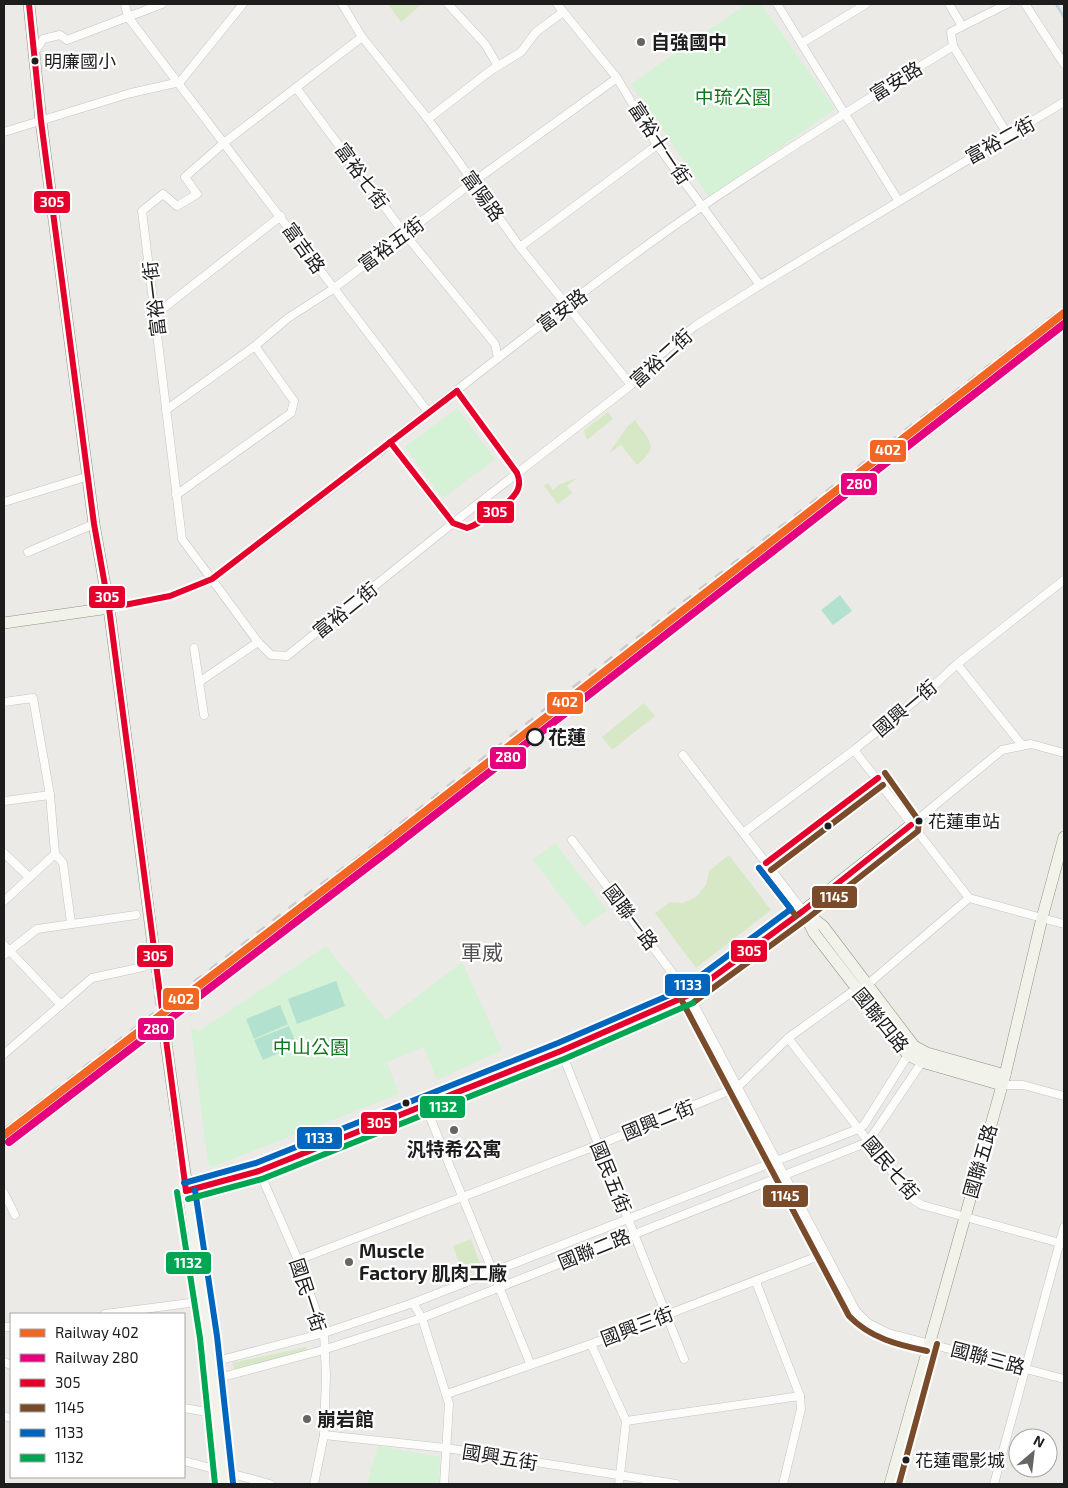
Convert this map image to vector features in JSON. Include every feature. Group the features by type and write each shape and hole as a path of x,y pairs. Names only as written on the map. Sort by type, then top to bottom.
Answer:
{"street":[{"path":"29,4 41,121 94,524 109,608 153,945"},
{"path":"125,4 128,16"},
{"path":"35,52 43,39 60,35 66,40 162,4"},
{"path":"4,132 131,93 180,82 243,4"},
{"name":"富陽路","path":"342,4 362,37 428,118 520,247 631,385"},
{"path":"448,4 485,44 498,66"},
{"name":"富裕十一街","path":"557,4 617,78 657,145 760,285"},
{"path":"777,4 898,200"},
{"path":"802,43 866,4"},
{"path":"949,4 962,26"},
{"path":"1007,4 951,32 953,46 1008,135"},
{"path":"1025,4 1064,64"},
{"path":"428,118 498,66 521,52 536,32 563,12"},
{"name":"富吉路","path":"128,16 180,82 428,412"},
{"name":"富裕一街","path":"287,656 271,655 258,642 182,539 142,211 163,194 177,206 197,194 185,177 225,142 297,89 362,37"},
{"name":"富安路","path":"109,608 176,594 212,579 379,453 428,412 566,306 703,206 845,113 953,46"},
{"name":"富裕五街","path":"166,410 255,346 288,318 333,288 404,233 617,78"},
{"name":"富裕七街","path":"297,89 404,233 495,344 498,358"},
{"name":"富裕二街","path":"287,656 452,523 631,385 632,378 695,326 898,200 1064,102"},
{"path":"520,247 657,145"},
{"path":"156,314 281,216"},
{"path":"176,495 291,413 294,401 255,346"},
{"path":"390,442 452,523 466,528 473,527 494,511 517,492 520,483 517,473 456,391"},
{"path":"4,502 89,476"},
{"path":"28,552 94,524"},
{"name":"國興一街","path":"744,834 854,750 957,664 1064,580"},
{"path":"4,623 109,608"},
{"path":"199,682 258,642"},
{"path":"194,648 204,715"},
{"path":"957,664 1022,744"},
{"path":"4,702 33,698 50,795 55,854 63,863 71,923"},
{"path":"186,1190 259,1171 561,1051 689,995 803,911 911,825 997,753 1022,744 1039,746 1064,753"},
{"path":"854,750 878,778 911,825 969,898 1064,924"},
{"name":"國聯四路","path":"683,755 803,911 814,933 856,989 911,1050 925,1058 1064,1096"},
{"path":"4,801 50,795"},
{"name":"國聯五路","path":"890,1484 1004,1080 1042,918 1064,837"},
{"name":"國聯一路","path":"572,840 689,995"},
{"path":"4,853 29,877"},
{"path":"4,901 55,854"},
{"name":"國興二街","path":"298,1260 598,1145 738,1087 788,1038 856,989 867,985 969,898"},
{"name":"國聯四路","path":"803,911 823,926 867,985 911,1050"},
{"path":"61,1005 5,950 37,929 136,915"},
{"path":"4,1054 92,978 143,967"},
{"name":"國聯三路","path":"689,995 785,1175 824,1254 856,1311 868,1323 888,1333 929,1342 1064,1379"},
{"name":"國民七街","path":"788,1038 914,1200 922,1205 964,1218 1062,1244"},
{"path":"166,1042 186,1190 205,1301 215,1379 224,1484"},
{"name":"國聯二路","path":"213,1362 324,1333 413,1303 858,1129 864,1125 911,1050"},
{"name":"國民五街","path":"561,1051 684,1359"},
{"path":"868,1142 925,1058"},
{"path":"425,1104 530,1363"},
{"name":"國聯二路","path":"215,1379 323,1350 422,1318 633,1233 868,1142"},
{"name":"國民一街","path":"259,1171 298,1260 324,1333 323,1350 326,1376 324,1435 314,1484"},
{"path":"4,1193 15,1215"},
{"path":"994,1484 1062,1244 1064,1227"},
{"name":"國興三街","path":"447,1394 530,1363 591,1344 756,1282 824,1254"},
{"path":"756,1282 800,1396 798,1424 784,1484"},
{"path":"113,1313 205,1301"},
{"path":"413,1303 422,1318 449,1404 444,1484"},
{"path":"591,1344 626,1420 619,1480"},
{"path":"626,1420 800,1396"},
{"path":"185,1408 218,1414"},
{"name":"國興五街","path":"324,1435 446,1448 619,1480 676,1484"},
{"path":"185,1461 270,1484"}],"green space":[{"path":"388,4 422,4 401,22"},
{"name":"中琉公園","path":"746,4 761,4 835,109 709,197 631,84"},
{"path":"457,408 495,459 443,498 405,447"},
{"path":"608,412 613,419 587,440 584,430"},
{"path":"635,420 648,438 651,448 649,453 637,465 621,445 609,453 627,427"},
{"path":"577,478 567,486 572,493 558,504 544,486 548,483 553,490 560,484"},
{"path":"840,595 852,611 833,625 821,610"},
{"path":"644,703 655,716 612,750 602,737"},
{"path":"555,843 607,910 584,927 533,860"},
{"path":"729,855 771,910 696,968 655,913 670,902 683,903 696,897 706,885 709,871"},
{"name":"中山公園","path":"326,946 386,1020 462,962 502,1050 437,1080 424,1047 387,1062 399,1094 212,1167 208,1163 191,1028 199,1031"},
{"path":"336,981 345,1006 297,1024 288,999"},
{"path":"280,1005 288,1024 254,1039 246,1019"},
{"path":"289,1026 297,1045 263,1060 254,1040"},
{"path":"471,1239 480,1264 474,1272 463,1275 453,1246"},
{"path":"306,1347 309,1353 235,1369 232,1363"},
{"path":"378,1446 440,1457 439,1484 367,1484"}],"waterway":[{"path":"1056,4 1064,17"}],"tunnel":[{"path":"153,945 166,1042"}],"railway":[{"path":"4,1129 302,898 358,857 541,712 1064,307"}],"rail line":[{"name":"402","path":"4,1135 386,842 1064,313"},
{"name":"280","path":"9,1142 391,849 1064,324"}],"transit line":[{"name":"305","path":"29,4 41,121 94,524 109,608 186,1191"},
{"name":"305","path":"390,442 453,523 467,528 496,512 510,500 518,489 518,475 457,391"},
{"name":"305","path":"109,608 170,596 212,579 457,391"},
{"name":"1145","path":"694,1002 808,918 918,831 919,821 885,773"},
{"name":"305","path":"766,863 878,778"},
{"name":"1145","path":"771,870 883,785"},
{"name":"305","path":"186,1191 259,1171 561,1051 689,995 803,911 911,825"},
{"name":"1145","path":"759,868 796,916"},
{"name":"1133","path":"184,1183 256,1163 558,1043 684,988 791,909 759,868"},
{"name":"1145","path":"681,999 849,1316 857,1324 885,1340 927,1351"},
{"name":"1132","path":"188,1199 262,1179 564,1059 693,1003"},
{"name":"1133","path":"195,1190 217,1336 233,1483"},
{"name":"1132","path":"177,1192 200,1338 215,1484"},
{"name":"1145","path":"899,1484 937,1344"}],"place":[{"name":"自強國中","path":"641,42"},
{"name":"明廉國小","path":"35,61"},
{"name":"花蓮","path":"535,737"},
{"name":"花蓮車站","path":"919,821"},
{"name":"汎特希公寓","path":"454,1130"},
{"name":"Muscle Factory 肌肉工廠","path":"349,1262"},
{"name":"崩岩館","path":"307,1419"},
{"name":"花蓮電影城","path":"906,1460"}],"district":[{"name":"軍威","path":"482,953"}]}
